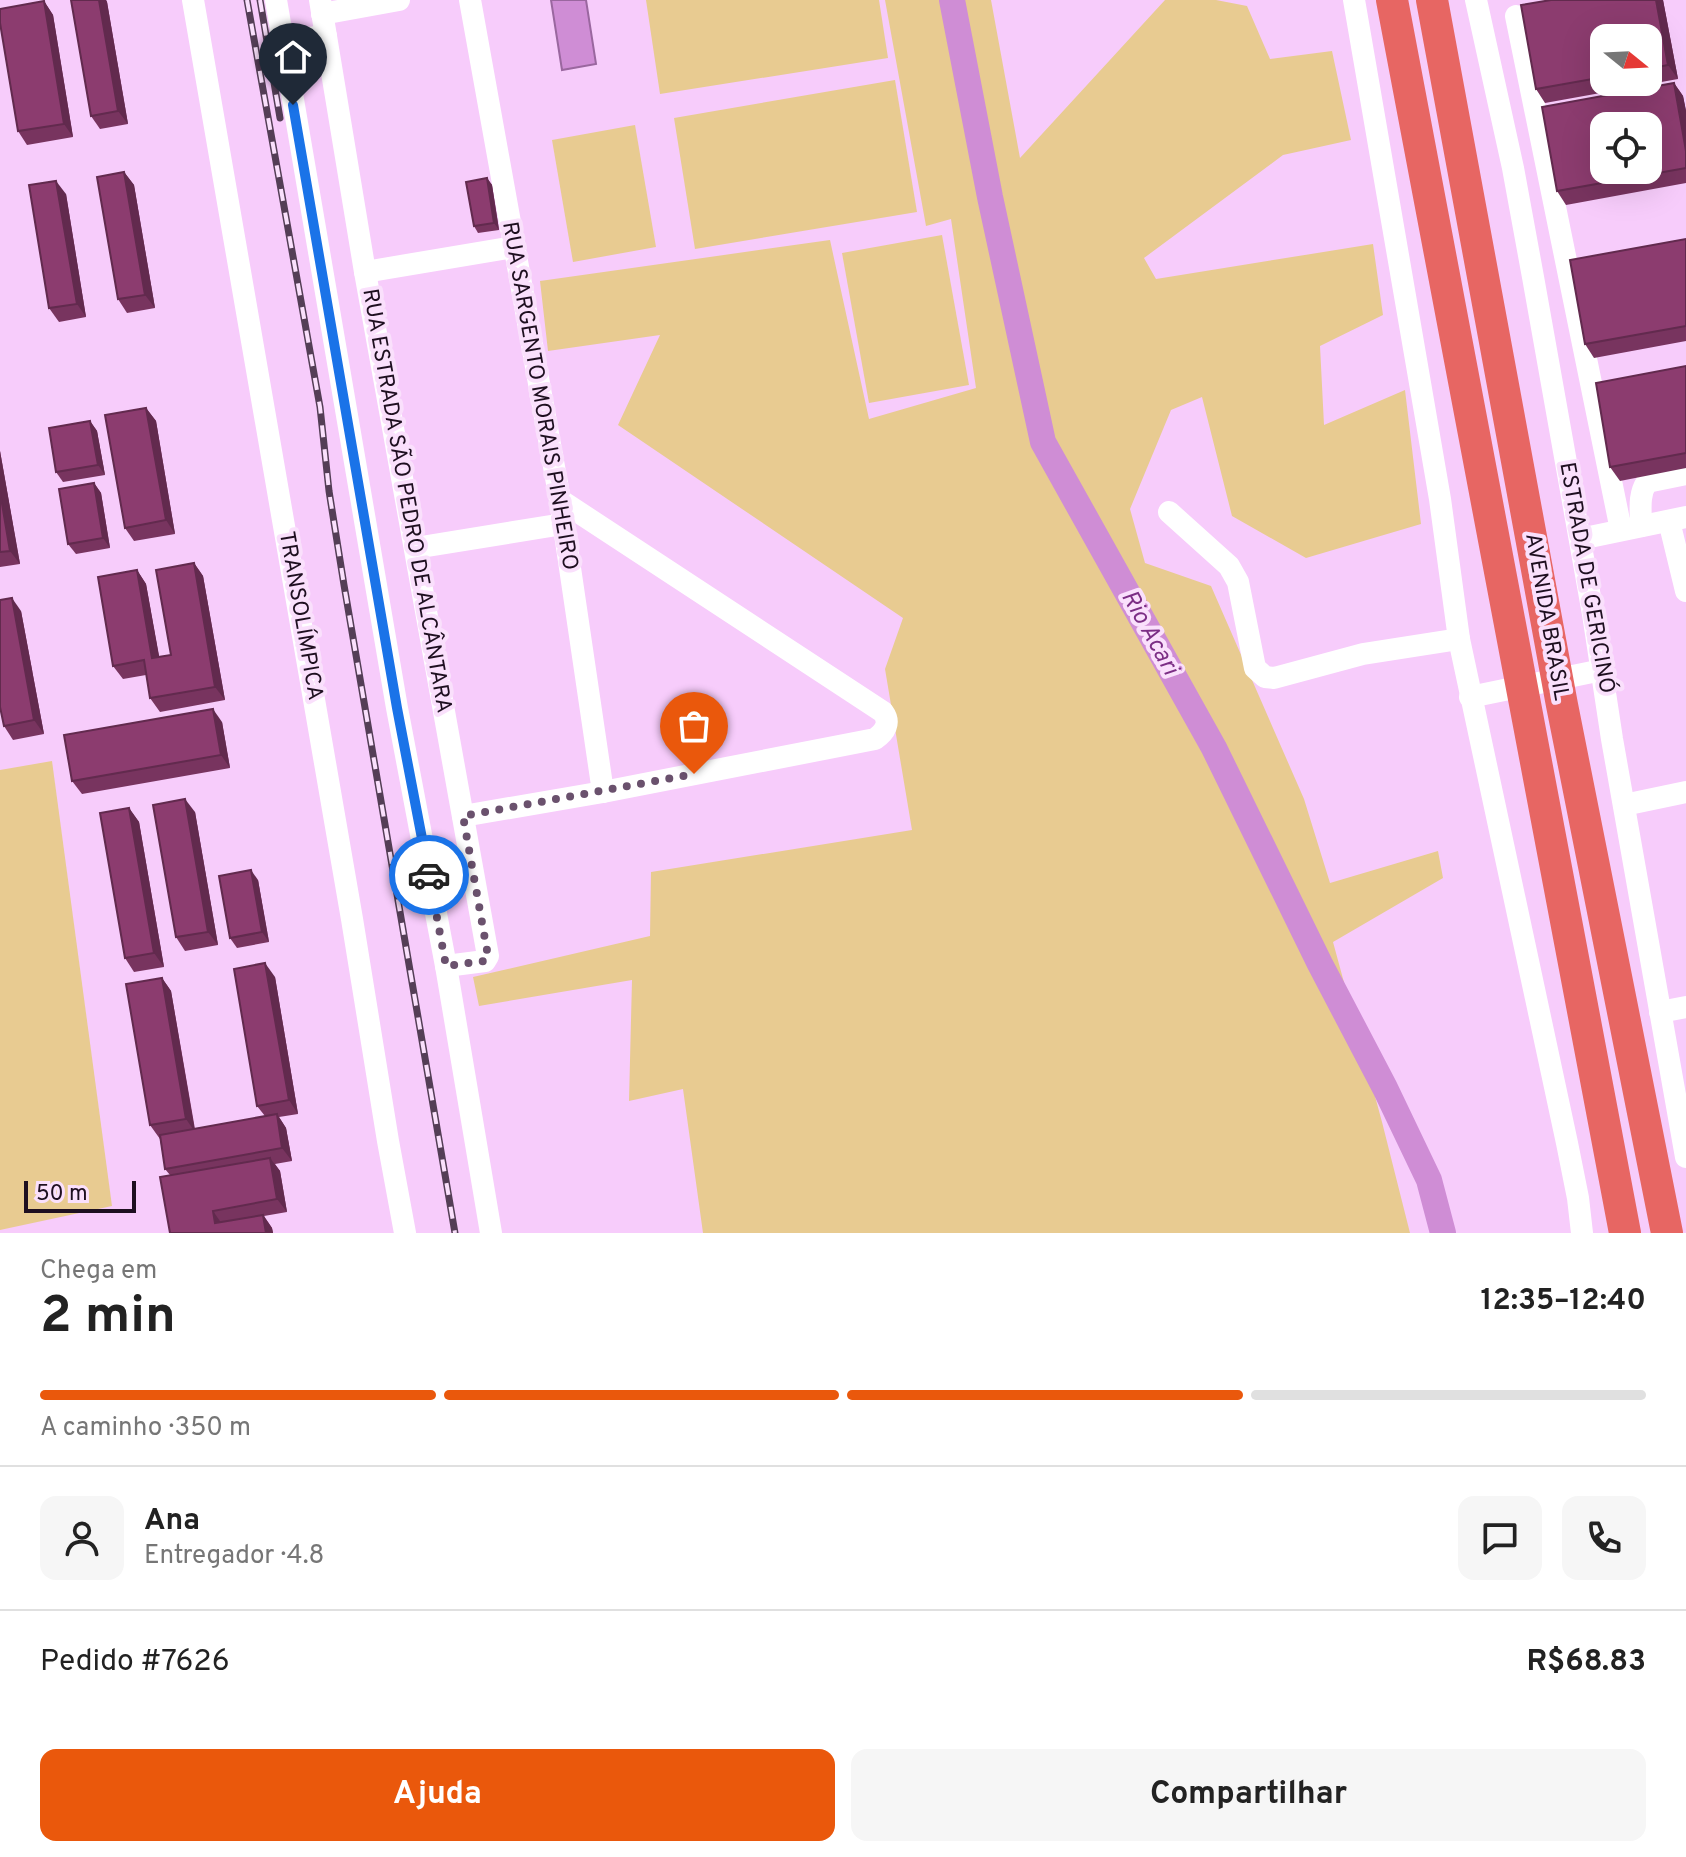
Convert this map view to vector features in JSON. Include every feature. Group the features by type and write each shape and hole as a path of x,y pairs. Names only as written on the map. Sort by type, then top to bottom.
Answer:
{"highway":[{"name":"AVENIDA BRASIL","path":"1392,0 1625,1233"},
{"name":"AVENIDA BRASIL","path":"1432,0 1562,705 1667,1233"}],"street":[{"name":"TRANSOLÍMPICA","path":"193,0 405,1233"},
{"path":"276,0 397,708 446,966 491,1233"},
{"path":"283,41 323,17 399,0"},
{"name":"RUA SARGENTO MORAIS PINHEIRO","path":"470,0 560,500 603,792"},
{"path":"1354,0 1440,499 1459,639 1567,1143 1582,1233"},
{"name":"ESTRADA DE GERICINÓ","path":"1476,0 1513,168 1686,1157"},
{"path":"1516,16 1631,528"},
{"name":"RUA ESTRADA SÃO PEDRO DE ALCÂNTARA","path":"323,17 365,272 488,956 485,961 446,966"},
{"path":"365,272 514,247"},
{"path":"1631,528 1647,482 1686,474"},
{"path":"463,816 875,739 887,726 887,717 883,712 560,500"},
{"path":"1169,512 1229,566 1238,582 1255,668 1265,677 1274,678 1376,651 1459,639"},
{"path":"1580,539 1677,519 1686,591"},
{"path":"415,548 563,524"},
{"path":"1470,697 1602,670"},
{"path":"1624,805 1686,792"},
{"path":"1660,1012 1686,1007"}],"shaded area":[{"path":"551,0 586,0 596,64 562,70"},
{"path":"646,0 879,0 888,58 660,94"},
{"path":"885,0 991,0 1020,158 1165,0 1216,0 1247,6 1270,59 1332,51 1351,140 1283,155 1144,258 1156,279 1373,244 1383,315 1320,346 1324,425 1405,390 1421,524 1306,558 1232,516 1202,397 1171,410 1130,509 1145,563 1211,586 1304,799 1330,883 1438,851 1443,878 1333,942 1410,1233 703,1233 683,1089 629,1101 632,980 479,1006 473,977 650,936 651,872 912,830 885,669 903,618 618,425 660,335 548,351 540,281 830,240 869,419 976,388 951,219 926,226"},
{"path":"895,80 917,212 695,249 674,118"},
{"path":"635,125 656,247 573,262 552,140"},
{"path":"942,235 969,385 869,403 842,253"},
{"path":"52,761 112,1206 0,1230 0,770"}],"building":[{"path":"71,0 99,0 118,111 91,116"},
{"path":"1551,0 1656,0 1660,24 1590,24 1590,79 1536,89 1521,5"},
{"path":"44,1 64,124 18,131 0,9"},
{"path":"1662,32 1668,65 1662,66"},
{"path":"1674,83 1686,168 1662,172 1662,112 1590,112 1590,184 1596,184 1557,191 1542,107 1602,96 1662,96 1662,85"},
{"path":"124,172 145,295 118,299 97,177"},
{"path":"487,178 494,223 474,226 466,182"},
{"path":"56,181 77,304 49,308 29,185"},
{"path":"1686,239 1686,326 1585,344 1570,260"},
{"path":"1686,366 1686,453 1610,467 1596,383"},
{"path":"146,408 166,520 125,528 105,415"},
{"path":"90,421 98,465 56,472 49,428"},
{"path":"94,483 103,538 68,544 59,489"},
{"path":"0,492 10,551 0,552"},
{"path":"194,563 215,687 150,698 144,660 113,666 98,577 137,570 152,658 171,655 156,570"},
{"path":"12,598 34,720 4,726 0,707 0,600"},
{"path":"213,709 221,755 72,781 64,735"},
{"path":"185,799 208,932 176,937 153,805"},
{"path":"129,808 154,953 125,958 100,813"},
{"path":"251,870 262,932 230,938 219,876"},
{"path":"265,963 289,1100 257,1106 234,969"},
{"path":"162,978 186,1119 150,1125 126,984"},
{"path":"277,1114 282,1148 165,1169 160,1135"},
{"path":"270,1158 277,1199 213,1211 215,1223 263,1215 266,1233 170,1233 160,1177"}],"waterway":[{"name":"Rio Acari","path":"952,0 990,197 1043,442 1214,748 1429,1180 1443,1233"}],"railway":[{"path":"247,0 320,407 344,585 455,1233"},
{"path":"260,0 280,118"}],"way so far":[{"path":"429,875 446,966 485,961 488,956 463,816 694,774"}],"route":[{"path":"293,105 397,708 429,875"}]}
